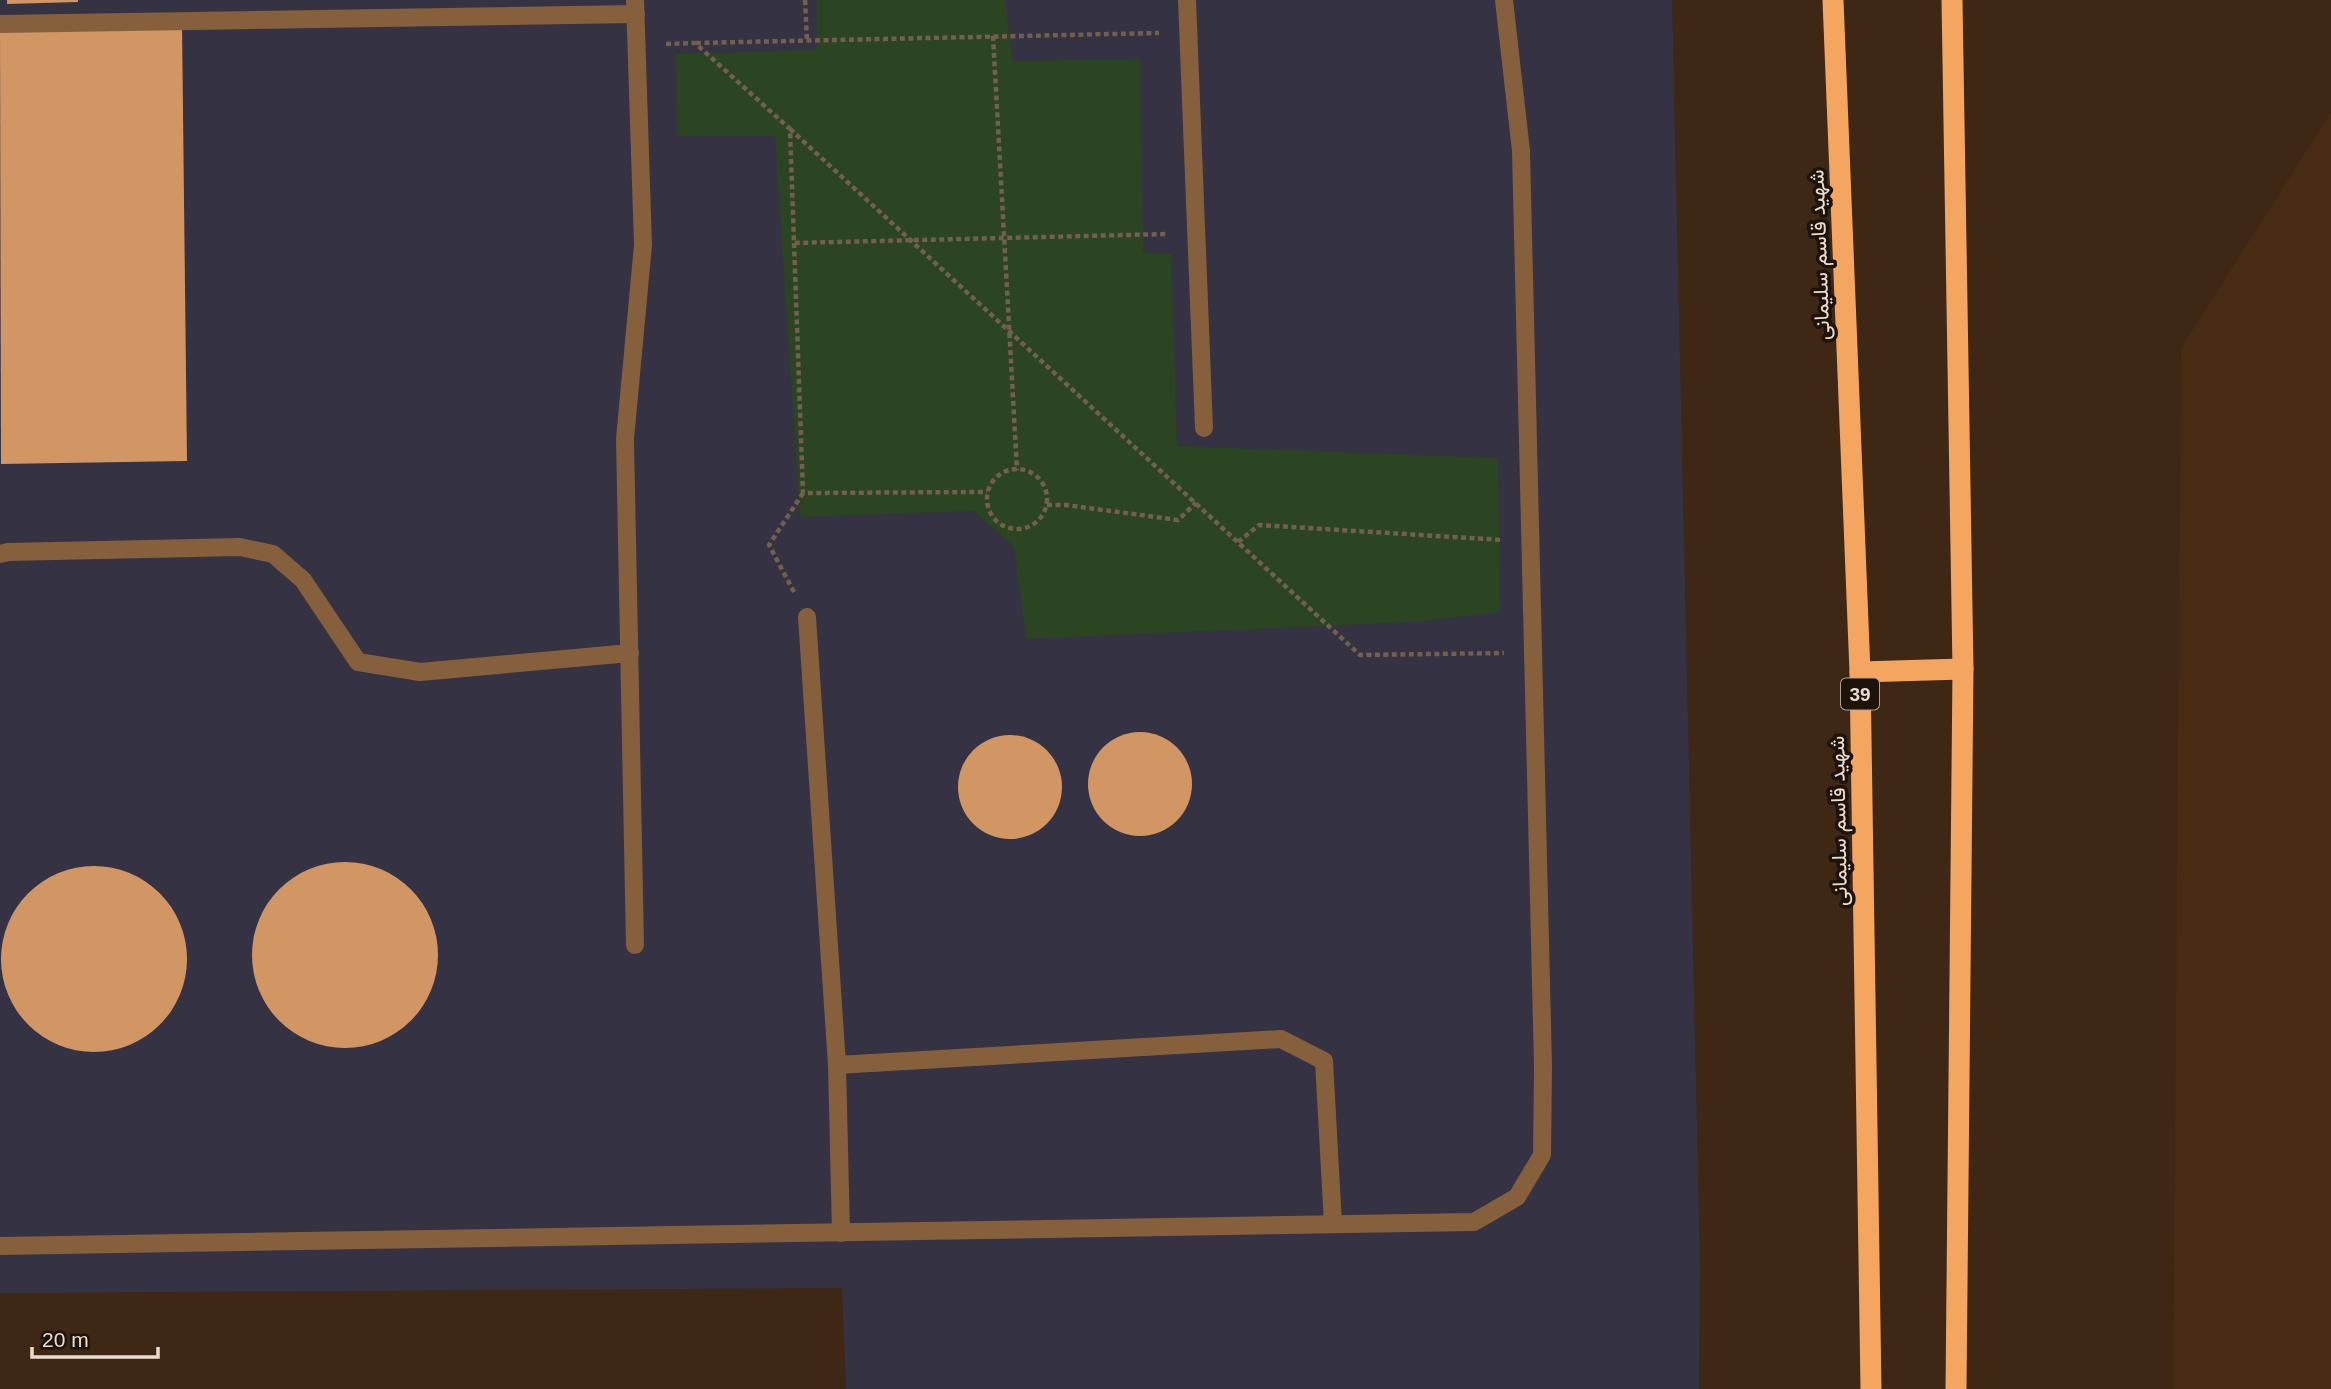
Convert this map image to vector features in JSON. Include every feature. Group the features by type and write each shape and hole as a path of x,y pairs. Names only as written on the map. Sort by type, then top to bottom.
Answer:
{"highway":[{"name":"شهید قاسم سلیمانی","path":"1833,0 1860,672 1871,1389"},
{"path":"1952,0 1963,669 1956,1389"},
{"path":"1860,672 1963,669"}],"lane":[{"path":"1187,0 1204,428"},
{"path":"0,1246 1474,1222 1517,1197 1542,1155 1543,1068 1521,151 1504,0"},
{"path":"0,24 636,7 643,245 625,439 635,945"},
{"path":"0,554 240,547 273,554 303,580 358,662 420,673 630,653"},
{"path":"807,618 837,1065 841,1233"},
{"path":"837,1065 1280,1039 1324,1061 1333,1224"}],"path":[{"path":"806,0 807,41"},
{"path":"636,46 1188,33"},
{"path":"993,36 1017,470"},
{"path":"695,43 1360,656 1533,652"},
{"path":"790,128 803,493 769,545 807,618"},
{"path":"794,243 1197,233"},
{"path":"1024,469 1038,476 1046,490 1047,505 1040,519 1033,524 1026,528 1011,529 997,522 988,508 987,492 995,479 1008,470 1017,470 1024,469"},
{"path":"803,493 987,492"},
{"path":"1047,505 1066,505 1178,520 1196,503"},
{"path":"1238,542 1259,526 1531,542"}],"shaded area":[{"path":"0,0 1672,0 1700,1266 1699,1389 846,1389 842,1288 0,1293"},
{"path":"2331,112 2331,1389 2173,1389 2181,348"}],"green space":[{"path":"817,0 1005,0 1013,61 1140,59 1143,252 1171,254 1177,446 1498,458 1500,612 1415,622 1026,639 1014,547 974,511 800,517 775,136 677,136 676,54 817,50"}],"building":[{"path":"7,0 78,0 78,2 7,4"},
{"path":"182,24 187,461 1,464 0,26"},
{"path":"1140,732 1160,736 1177,747 1188,764 1192,784 1188,804 1177,821 1160,832 1140,836 1120,832 1103,821 1092,804 1088,784 1092,764 1103,747 1120,736"},
{"path":"1010,735 1030,739 1047,750 1058,767 1062,787 1058,807 1047,824 1030,835 1010,839 990,835 973,824 962,807 958,787 962,767 973,750 990,739"},
{"path":"345,862 363,863 381,869 397,877 411,889 423,903 431,919 437,937 437,973 431,991 423,1007 411,1021 397,1033 381,1041 363,1047 345,1048 327,1047 309,1041 293,1033 279,1021 267,1007 259,991 253,973 252,955 253,937 259,919 267,903 279,889 293,877 309,869 327,863"},
{"path":"94,866 112,867 130,873 146,881 160,893 172,907 180,923 186,941 186,977 180,995 172,1011 160,1025 146,1037 130,1045 112,1051 94,1052 76,1051 58,1045 42,1037 28,1025 16,1011 8,995 2,977 1,959 2,941 8,923 16,907 28,893 42,881 58,873 76,867"}]}
